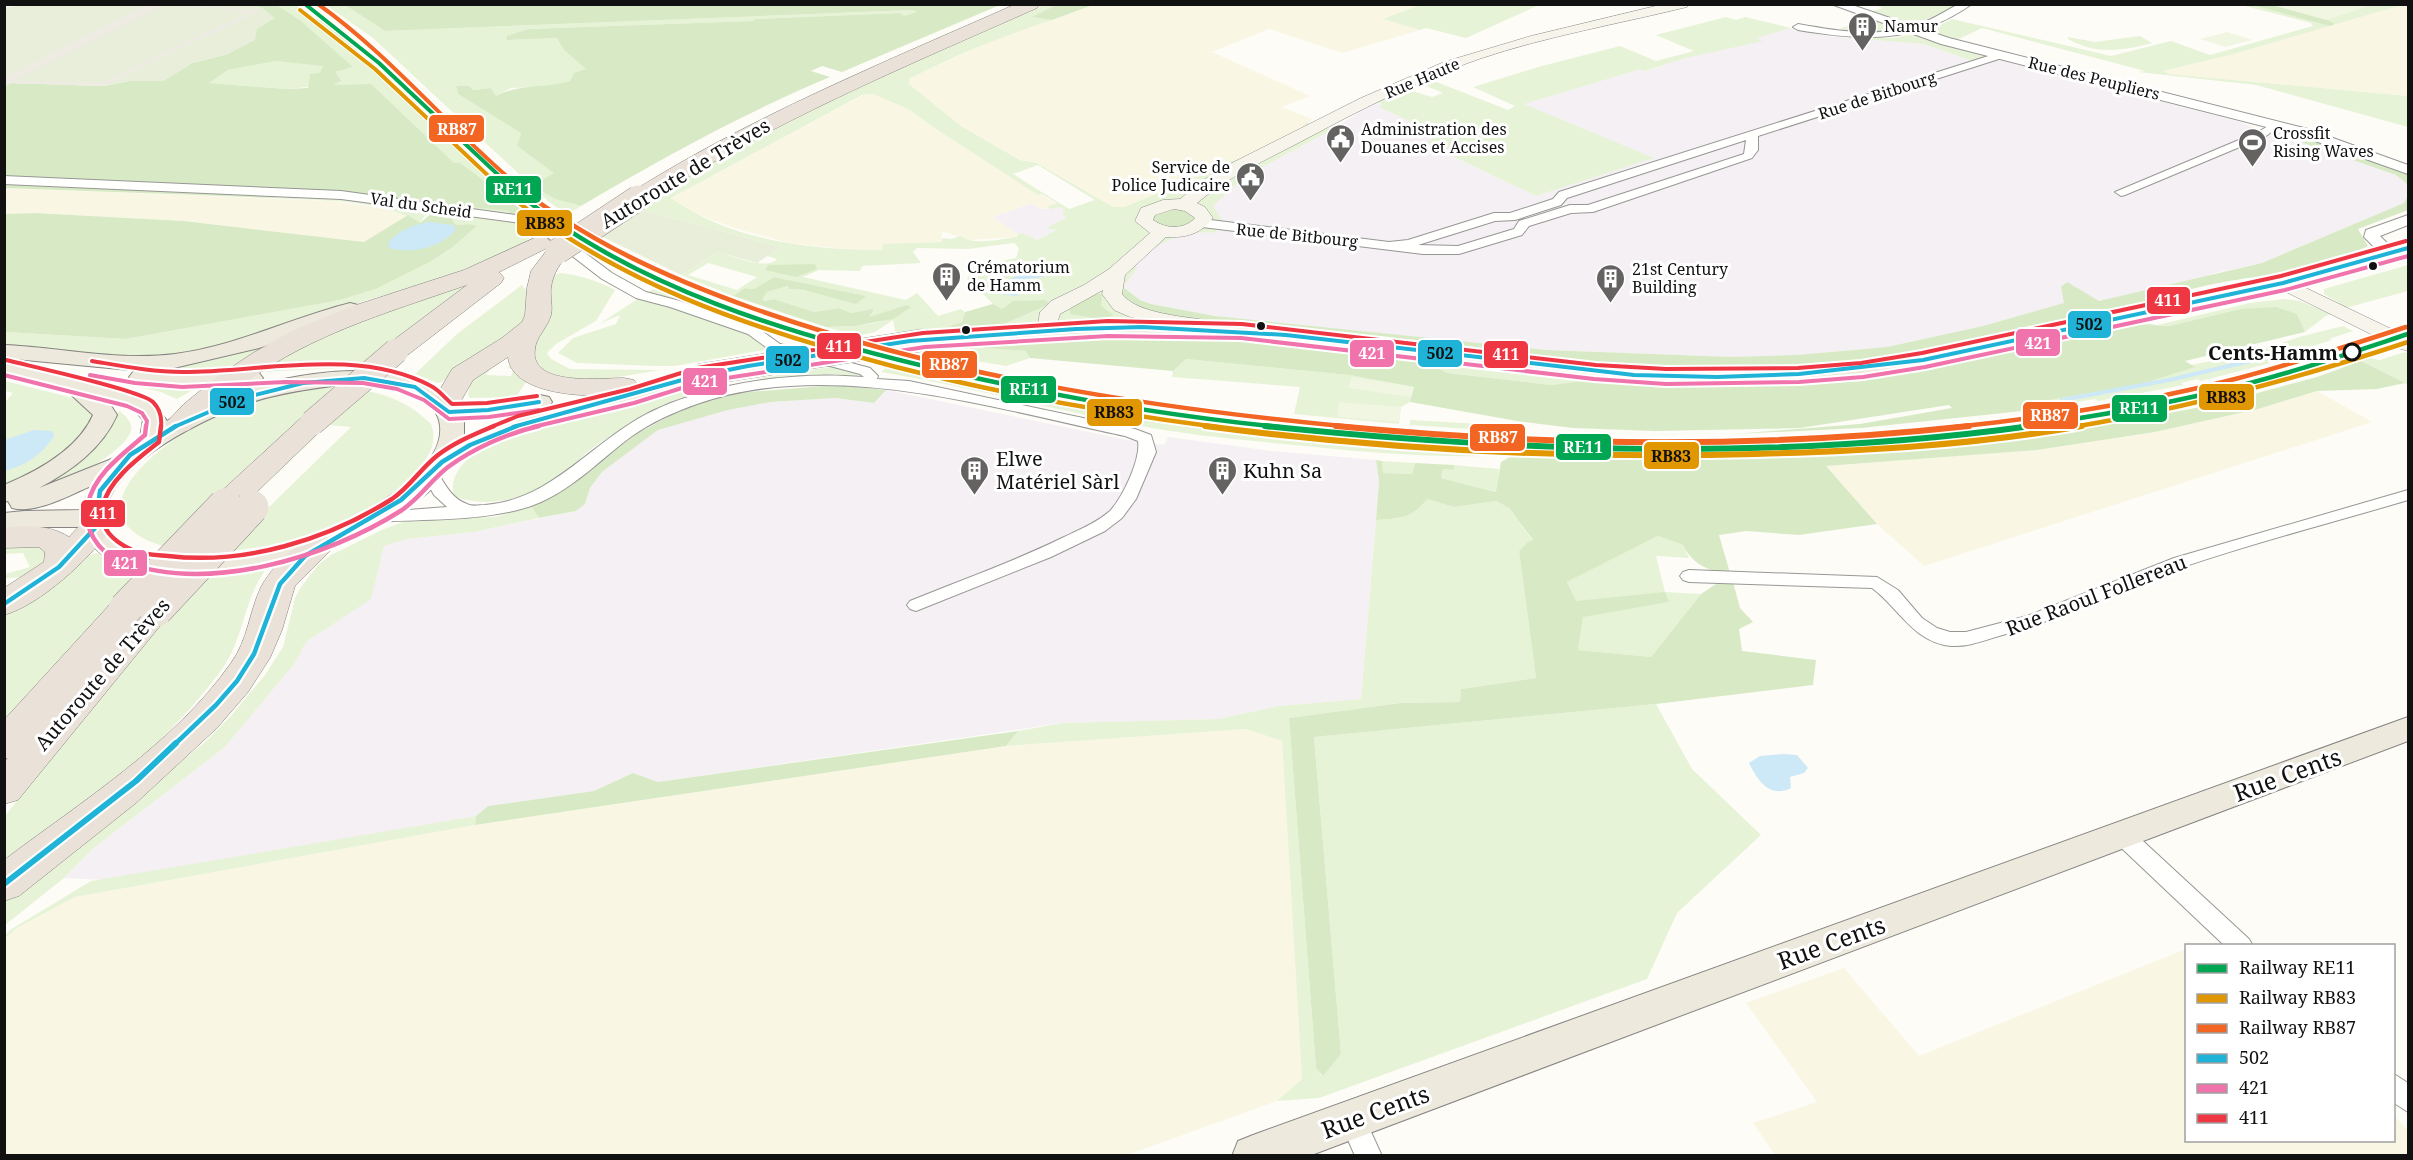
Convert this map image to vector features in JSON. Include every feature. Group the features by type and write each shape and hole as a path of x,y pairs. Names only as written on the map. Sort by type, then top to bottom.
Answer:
{"highway":[{"name":"Autoroute de Trèves","path":"4,745 140,610 239,506 325,424 407,353 478,307 549,247 729,131 795,99 1012,4"},
{"name":"Autoroute de Trèves","path":"630,195 806,104 1031,4"},
{"path":"179,424 198,405 234,379 271,354 317,329 549,247"},
{"path":"549,247 540,288 538,315 520,352 523,367 549,383 564,386 624,386"},
{"path":"447,408 462,375 511,344 532,326"},
{"path":"4,604 59,567 94,523"},
{"path":"4,538 46,538 57,544 61,552 59,567"},
{"path":"4,884 149,769 208,715 246,669 259,646 273,596 280,583 302,559 324,541"},
{"name":"Autoroute de Trèves","path":"4,789 115,655 140,610"}],"main road":[{"name":"Rue Haute","path":"1184,205 1208,185 1232,170 1429,74 1483,54 1682,4"},
{"path":"1163,205 1184,205 1202,212 1204,218 1202,223 1185,231 1162,231 1148,225 1144,216 1147,212 1163,205"},
{"path":"1047,330 1050,312 1058,305 1091,289 1116,273 1162,231"},
{"path":"1116,273 1112,294 1121,306 1159,318 1242,331 1595,372 1666,377 1798,375 1862,370 1923,360 2283,283 2402,250"},
{"path":"2283,283 2409,345"},
{"path":"5,357 46,353 84,360 122,363 176,360 226,350 366,305 428,290"},
{"path":"1108,328 1118,321 1121,306"},
{"path":"447,408 511,408 624,386 924,340 1047,330 1108,328 1242,331"},
{"path":"5,357 45,357 127,375 179,380 332,373 362,374 422,389 447,408 453,423 453,435 436,468"},
{"path":"5,357 74,386 142,403 155,418 152,440"},
{"path":"122,463 100,491 95,505 94,523 104,541 117,552 137,560 182,567 223,565 257,560 324,541 375,517 416,490 436,468 470,444 520,423 632,396 699,375"},
{"path":"4,506 52,493 122,463 152,440 179,424 231,401 286,386 340,378 387,380"},
{"path":"4,495 54,470 94,436 103,424 105,415 100,407 74,386"},
{"path":"4,522 24,519 94,523"},
{"name":"Rue Cents","path":"1253,1155 2409,729"}],"street":[{"name":"Rue des Peupliers","path":"1836,4 1912,30 2001,55 2329,140 2409,170"},
{"path":"1798,27 1873,37 1889,36 1912,30 1968,4"},
{"name":"Rue de Bitbourg","path":"1393,245 1408,244 1437,236 1494,217 1511,217 1535,210 1557,202 1563,195 2001,55"},
{"path":"2121,192 2262,134 2275,125"},
{"path":"1722,145 1748,156 1752,150 1752,135"},
{"name":"Rue de Bitbourg","path":"1202,223 1423,250 1459,250 1518,232 1523,228 1523,224 1570,209 1589,209 1748,156"},
{"name":"Val du Scheid","path":"4,180 341,195 516,219 544,229 607,276 641,295 675,304 753,331 775,347 865,371 871,376"},
{"path":"1606,182 1631,195"},
{"path":"1557,202 1570,209"},
{"path":"1535,210 1548,216"},
{"path":"1511,217 1523,224"},
{"path":"2402,250 2372,237 2372,233 2409,220"},
{"path":"1437,236 1459,250"},
{"path":"375,517 498,508 534,499 564,481 628,432 656,415 693,400 768,384 843,380 909,386 1129,432 1145,438 1148,452 1128,499 1116,514 1099,527 1045,553 916,605"},
{"path":"436,468 437,489 445,499 465,510"},
{"name":"Rue Raoul Follereau","path":"1689,576 1817,582 1860,580 1877,583 1892,594 1915,622 1930,633 1949,639 1966,639 2033,621 2180,562 2409,495"},
{"path":"2122,835 2240,944"},
{"path":"2395,1087 2409,1100"},
{"path":"1352,1119 1370,1155"}],"shaded area":[{"path":"146,5 164,5 199,5 259,11 104,86 12,83 5,85 5,77","holes":["164,5 218,8 247,13 104,82 18,81 16,79"]},
{"path":"1094,5 1420,5 1384,19 1420,30 1342,53 1269,29 1212,52 1310,96 1282,107 1312,119 1302,129 1239,159 1209,167 1216,170 1202,177 1124,207 1113,207 1038,163 1021,160 961,126 909,84 909,79 926,70 1001,37"},
{"path":"2408,5 2408,96 2168,74 2163,71 2234,54"},
{"path":"1791,28 1826,36 1924,44 1972,61 1986,56 2240,122 2283,140 2289,138 2396,175 2408,185 2408,195 2404,203 2262,263 2215,273 2193,281 2099,301 2061,287 2065,303 1983,326 1887,347 1797,355 1731,357 1547,350 1492,345 1215,316 1151,304 1140,300 1124,286 1131,268 1171,237 1202,232 1215,233 1212,206 1243,178 1333,129 1375,102 1383,105 1380,107 1441,136 1425,144 1536,196 1653,158 1522,104 1641,69 1646,71 1686,58 1762,40 1755,38"},
{"path":"873,94 910,110 933,127 1057,204 1042,209 1032,203 992,217 1018,234 1017,237 967,240 942,231 942,242 882,245 884,250 852,250 789,243 737,229 691,212 671,198 863,95"},
{"path":"5,188 332,201 375,207 408,215 364,242 184,221 35,213 5,214"},
{"path":"1032,203 1042,209 1059,207 1065,210 1067,218 1047,228 1057,229 1037,240 1023,233 1018,234 992,217"},
{"path":"886,390 1123,439 1164,445 1168,437 1272,451 1376,460 1379,481 1361,699 1279,706 1218,719 1063,723 658,782 633,773 594,791 489,806 476,816 105,880 64,878 95,847 225,747 295,663 306,642 370,599 384,546 407,539 474,532 576,511 585,504 590,488 602,472 658,430 728,410 771,402 835,398 874,403"},
{"path":"2317,391 2372,422 1924,566 1877,524 1825,466 2037,450 2155,432 2258,409"},
{"path":"1246,729 1282,741 1302,1079 1277,1101 1127,1155 5,1155 4,938 17,928 75,897 475,825 1006,746"},
{"path":"2185,949 2185,1142 2395,1142 2395,1117 2408,1130 2408,1155 1775,1155 1753,1123 1817,1102 1746,1003 1844,968 1919,1056"}],"green space":[{"path":"42,4 242,5 261,7 275,18 257,29 255,40 228,54 192,63 163,81 129,81 104,86 12,83 5,85 5,7"},
{"path":"275,4 300,20 353,67 335,72 341,81 333,85 371,84 454,163 459,162 527,213 524,218 511,215 508,211 345,193 284,192 275,198 5,188 5,85 12,83 104,86 129,81 163,81 192,63 228,54 261,7 199,5","holes":["276,61 323,66 320,73 310,74 308,88 286,89 209,83 228,70"]},
{"path":"275,5 295,5 334,29 511,195 504,198 459,162 454,163 422,135 331,85 335,72 352,67 300,20"},
{"path":"326,5 345,5 385,31 912,10 918,13 904,16 900,13 528,29 507,40 557,38 565,50 586,69 570,81 554,86 511,88 496,96 491,88 472,90 469,86 456,87 458,94 521,133 517,146 555,173 532,186 555,199 581,206 567,215 549,202 373,38"},
{"path":"345,5 1000,5 842,72 822,66 811,71 830,77 704,137 581,206 555,199 532,186 554,173 517,146 521,133 458,94 456,86 469,86 473,90 491,88 496,96 514,89 570,81 574,73 586,69 564,50 557,38 507,40 507,36 528,29 900,13 904,16 917,12 912,10 385,31"},
{"path":"1041,5 1056,5 1033,17 1052,20 997,39 944,62 909,79 909,84 961,126 1020,160 1037,163 1113,207 1124,207 1215,170 1208,167 1239,159 1302,129 1306,123 1333,129 1243,178 1213,206 1222,220 1215,233 1179,236 1151,251 1132,267 1138,267 1124,286 1126,289 1124,290 1143,310 1210,322 1002,325 1050,304 1013,301 1002,309 993,304 967,278 970,274 965,269 1016,258 1019,248 1014,243 968,249 917,248 913,252 921,263 862,266 860,271 819,270 803,277 906,300 917,293 938,316 961,309 965,312 962,322 945,328 946,331 899,332 895,331 893,320 875,332 857,336 826,327 882,321 912,307 906,305 867,318 874,311 872,309 851,313 839,308 814,312 774,299 764,301 763,298 767,292 788,286 789,289 865,296 774,277 754,289 745,288 733,296 681,275 718,252 750,262 766,264 777,259 767,256 781,247 638,209 701,169 839,94","holes":["873,94 910,110 1038,195 1042,194 1057,203 1047,207 1051,209 1059,207 1065,210 1062,212 1066,218 1046,228 1056,230 1037,240 1023,233 1018,234 1017,237 988,241 973,241 961,236 951,239 942,238 942,242 882,244 883,250 856,250 801,245 746,233 694,213 671,198 862,95","1038,165 1095,200 1069,209 1013,174","708,263 757,277 737,290 688,275"]},
{"path":"1056,5 1093,5 1052,20 1032,17"},
{"path":"1420,5 1539,5 1466,38 1426,28 1420,30 1383,19"},
{"path":"1874,5 1956,5 1915,25 1870,12 1883,8"},
{"path":"2241,5 2402,5 2234,54 2163,71 2169,74 2408,96 2408,127 2256,85 2138,72 2145,71 1982,28 1957,40 1928,31 1952,19 2111,56 2171,41 2210,55 2313,26 2311,23"},
{"path":"2253,5 2272,5 2335,24 2330,26"},
{"path":"2272,5 2371,5 2327,20"},
{"path":"1726,17 1736,20 1745,17 1791,28 1756,38 1763,41 1686,58 1645,71 1641,69 1524,104 1654,158 1536,196 1424,143 1440,135 1379,107 1382,104 1375,102 1405,89 1432,97 1443,93 1424,85 1434,81 1508,110 1515,106 1473,87 1620,46 1656,61 1694,51 1656,35"},
{"path":"1867,18 1897,30 1875,34 1840,29"},
{"path":"2227,32 2252,40 2225,47 2200,39"},
{"path":"1916,35 1986,56 1972,61 1924,44 1849,38 1849,36 1893,38"},
{"path":"2140,36 2152,43 2110,50 2089,48 2068,39 2068,37 2095,42"},
{"path":"276,61 323,65 321,73 308,87 286,89 208,83 228,70"},
{"path":"2276,132 2296,133 2405,172 2408,174 2408,185 2396,175 2289,138 2279,138 2273,135"},
{"path":"283,192 391,196 508,211 511,215 524,218 527,213 548,227 496,259 454,278 377,297 263,334 205,349 127,359 5,344 4,332 126,339 340,300 376,289 428,263 453,247 477,226 455,224 452,219 466,219 441,212 429,213 420,223 387,209 368,205 275,198"},
{"path":"2408,195 2408,210 2358,229 2368,246 2362,249 2272,274 2204,286 2164,299 1901,357 1856,364 1735,371 1595,365 1210,322 1143,310 1122,298 1124,289 1126,289 1140,300 1151,304 1215,316 1547,350 1731,357 1797,355 1887,347 1983,326 2064,303 2061,287 2067,282 2099,301 2262,263 2404,203"},
{"path":"1170,208 1184,209 1195,217 1194,220 1184,226 1173,227 1152,220 1154,214"},
{"path":"638,209 781,247 757,263 718,252 681,275 599,235"},
{"path":"441,211 469,217 452,219 455,224 477,226 453,247 428,263 376,289 340,300 126,339 5,332 4,214 35,213 184,221 364,242 408,215 420,223 433,212"},
{"path":"815,264 817,269 796,277 765,270 768,265"},
{"path":"2408,265 2408,291 2349,307 2326,316 2305,332 2297,314 2240,309 2169,326 2129,324 2138,322 2158,325 2250,303 2284,299 2300,301 2319,309 2339,303 2324,294 2324,289"},
{"path":"560,273 589,279 615,290 596,321 556,344 547,353 551,359 570,369 660,370 583,383 534,369 528,350 550,277"},
{"path":"774,277 866,296 856,304 804,290 789,289 788,286 767,292 763,298 764,301 774,299 814,312 839,308 851,313 874,310 869,317 906,305 912,307 893,319 855,326 826,327 733,296 745,288 754,289"},
{"path":"473,284 362,367 260,372 293,349 450,287"},
{"path":"522,285 530,303 524,323 442,382 437,383 415,374 457,334"},
{"path":"653,289 665,294 676,289 689,295 686,298 806,341 796,341 734,322 775,348 675,366 577,363 558,353 573,338 616,324 620,315 599,324"},
{"path":"1095,293 1102,295 1101,306 1113,315 1104,320 1070,314 1070,305"},
{"path":"1045,300 1050,304 1002,325 946,331 945,328 962,322 965,312 993,304 1002,309 1013,301"},
{"path":"2276,307 2297,314 2305,332 2185,361 2195,367 2138,385 2050,400 2059,407 1861,428 1734,434 1860,424 1952,408 1949,405 1800,428 1655,431 1573,428 1517,421 1410,402 1414,387 1349,375 1186,359 1173,371 1030,358 1026,351 984,348 983,345 1078,336 1167,339 1207,336 1402,356 1419,360 1448,373 1551,385 1597,379 1668,384 1805,383 1932,367 2129,324 2169,326 2240,309"},
{"path":"2343,326 2353,331 2278,357 2282,360 2201,381 2197,379 2181,383 2184,385 2098,401 2095,399 2077,402 2079,404 2059,407 2049,400 2111,391 2194,367 2191,365 2241,355 2253,359 2270,355 2262,350 2299,337"},
{"path":"286,335 229,374 160,373 130,369"},
{"path":"983,345 984,348 1027,351 1030,358 1006,366 929,353"},
{"path":"2405,352 2408,354 2408,385 2361,361 2369,358 2380,360"},
{"path":"1402,356 1597,379 1551,385 1448,373 1419,360"},
{"path":"1186,359 1349,375 1414,387 1410,402 1401,407 1399,424 1294,414 1300,387 1172,377 1173,371"},
{"path":"2361,361 2405,383 2377,389 2317,391 2258,409 2155,432 2037,450 1826,466 1877,524 1799,535 1746,531 1719,535 1730,573 1702,566 1691,557 1683,545 1658,536 1567,582 1576,601 1665,592 1669,602 1583,617 1578,650 1651,657 1701,594 1719,582 1733,582 1740,608 1753,622 1739,629 1742,651 1816,660 1813,685 1656,704 1314,737 1341,1054 1323,1076 1316,1068 1289,718 1400,703 1460,702 1461,689 1536,678 1519,551 1533,540 1509,508 1496,501 1454,507 1427,499 1410,514 1376,520 1379,481 1376,460 1382,461 1383,473 1412,474 1415,463 1454,465 1454,470 1443,469 1441,478 1496,492 1501,462 1519,452 1630,455 1743,454 1847,450 2025,432 2028,435 2105,425 2217,404 2317,377"},
{"path":"494,363 486,375 511,376 514,369 507,368 512,365 528,379 516,397 470,398 468,395 471,381"},
{"path":"836,366 857,372 858,375 754,379"},
{"path":"887,367 1090,412 1186,427 1189,425 1354,444 1354,441 1519,452 1515,455 1486,456 1399,454 1187,433 1130,424 881,372"},
{"path":"1352,377 1414,387 1411,397 1348,388"},
{"path":"5,381 79,400 93,410 96,421 46,470 5,491 5,402 13,393 5,391"},
{"path":"120,382 198,387 177,399 161,392"},
{"path":"835,385 886,390 874,403 835,398 771,402 728,410 658,430 602,472 590,488 585,504 576,511 539,518 531,506 561,492 635,435 691,404 737,393"},
{"path":"337,387 364,390 388,396 410,407 431,424 433,439 430,452 412,476 395,492 374,506 352,518 302,537 253,548 200,552 172,548 148,541 131,529 122,515 123,496 136,474 163,448 202,423 246,404 292,392","holes":["328,425 351,427 268,508 243,506"]},
{"path":"694,389 699,394 664,405 639,417 591,449 559,478 532,493 493,502 466,500 454,496 455,476 461,466 478,450 507,434 627,403"},
{"path":"1339,402 1401,407 1399,422 1337,417"},
{"path":"120,411 131,424 131,430 119,447 68,479 45,488 20,493 113,414"},
{"path":"1410,420 1516,426 1515,432 1410,425"},
{"path":"1382,461 1415,463 1412,474 1383,473"},
{"path":"1454,465 1499,469 1497,492 1441,478 1443,469 1454,470"},
{"path":"1427,499 1454,507 1496,501 1509,508 1533,541 1519,551 1536,678 1461,689 1460,702 1399,703 1289,718 1316,1068 1322,1076 1341,1054 1314,737 1656,704 1692,769 1761,835 1677,913 1647,979 1319,1098 1277,1101 1302,1079 1282,741 1246,729 1006,746 1018,731 1063,723 1218,719 1279,706 1361,699 1376,520 1400,518"},
{"path":"531,506 539,518 474,532 407,539 384,546 371,599 306,642 295,663 225,747 95,847 64,878 5,925 5,900 203,744 230,717 265,675 283,647 295,598 318,565 331,555 403,522 419,519 496,517"},
{"path":"1658,536 1683,545 1689,558 1656,556 1665,592 1701,594 1651,657 1578,650 1583,616 1669,602 1575,601 1567,582"},
{"path":"4,542 42,543 48,559 28,574 5,578 5,574 30,567 23,553 5,554"},
{"path":"97,553 108,560 141,571 5,723 5,614 90,555"},
{"path":"269,565 254,591 235,646 220,672 197,701 146,754 5,874 4,817 134,655 208,574"},
{"path":"1018,731 1006,746 475,825 476,816 488,806 594,791 633,773 658,782"},
{"path":"476,816 475,825 75,897 17,928 5,938 10,930 91,881"}],"water":[{"path":"429,222 453,225 456,229 443,241 426,248 398,250 389,248 389,242 402,231"},
{"path":"1027,271 1037,272 1044,277 1025,279 1015,285 1019,294 1017,296 1000,294 998,290 1004,282"},
{"path":"34,430 52,431 54,436 33,458 5,471 5,440"},
{"path":"1797,755 1808,768 1804,773 1790,777 1791,788 1777,791 1760,781 1749,763 1760,756"}],"waterway":[{"path":"2062,400 2169,380 2276,355 2275,352 2290,348"}],"rail line":[{"name":"RE11","path":"305,4 379,63 518,194 556,223 597,248 648,274 755,317 865,351 1033,390 1185,416 1338,434 1492,444 1717,448 1860,443 2003,430 2145,407 2264,379 2408,334"},
{"name":"RB87","path":"318,4 387,59 490,162 532,197 592,237 664,273 722,297 841,337 963,367 1155,404 1367,429 1508,438 1721,441 1863,435 2005,422 2145,399 2262,372 2406,327"},
{"name":"RB83","path":"300,10 339,38 375,69 514,200 552,229 593,254 644,280 751,324 861,358 1030,397 1182,423 1336,441 1490,452 1645,456 1860,450 2003,437 2145,415 2264,387 2408,342"}],"transit line":[{"name":"411","path":"6,360 131,392 152,401 162,418 159,442 127,468 107,495 103,506 103,526 110,536 139,553 191,559 256,553 289,545 348,523 393,498 411,484 437,456 466,438 518,416 630,389 697,368 923,333 1108,321 1242,324 1596,365 1666,369 1798,368 1861,363 1922,353 2281,276 2406,241"},
{"name":"502","path":"4,884 136,781 216,705 237,681 254,654 280,584 305,556 401,500 442,462 470,445 517,426 693,377 748,366 910,341 1076,329 1142,327 1286,335 1634,375 1717,377 1799,374 1923,360 2283,283 2408,248"},
{"name":"421","path":"4,375 127,406 142,413 147,421 145,435 117,458 94,487 88,504 88,530 99,546 115,559 136,567 161,572 192,574 259,567 294,559 354,537 421,496 447,468 474,451 522,430 634,403 701,382 925,347 1108,336 1241,338 1594,379 1666,384 1799,382 1863,377 1925,367 2285,290 2408,256"},
{"name":"411","path":"92,361 149,370 183,372 310,366 375,368 404,375 434,388 452,404 487,403 537,396"},
{"name":"421","path":"90,375 135,383 182,387 285,382 363,383 397,389 424,400 449,419 489,417 539,410"},
{"name":"502","path":"4,604 59,567 95,528 100,491 130,455 179,424 239,399 303,383 364,378 415,387 449,412 488,410 539,402"}],"place":[{"name":"Namur","path":"1863,52"},
{"name":"Administration des Douanes et Accises","path":"1340,164"},
{"name":"Crossfit Rising Waves","path":"2252,168"},
{"name":"Service de Police Judicaire","path":"1251,202"},
{"name":"Crématorium de Hamm","path":"946,302"},
{"name":"21st Century Building","path":"1611,304"},
{"name":"Cents-Hamm","path":"2352,352"},
{"name":"Elwe Matériel Sàrl","path":"975,496"},
{"name":"Kuhn Sa","path":"1222,496"}]}
